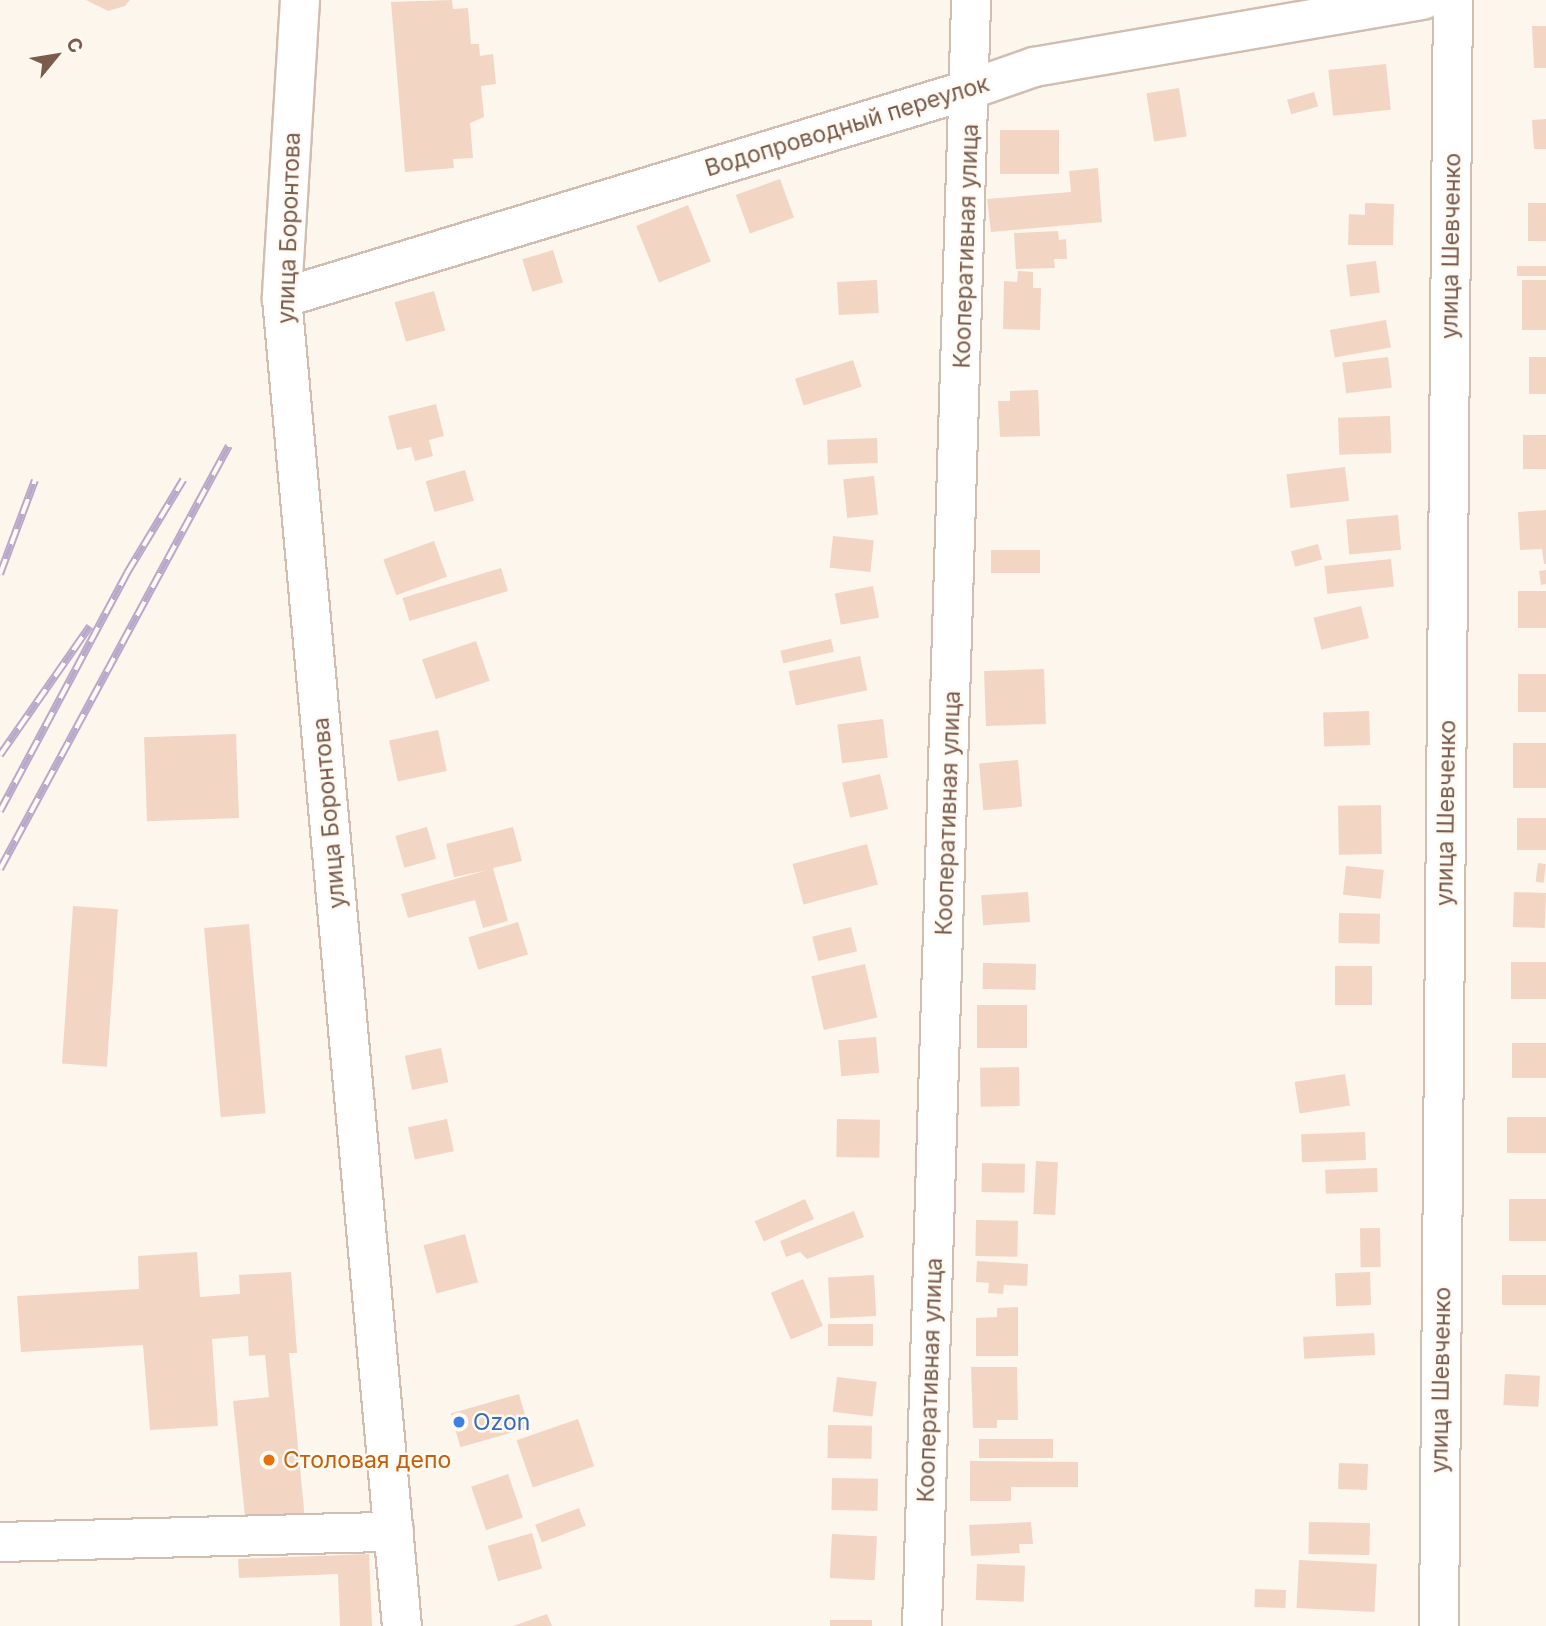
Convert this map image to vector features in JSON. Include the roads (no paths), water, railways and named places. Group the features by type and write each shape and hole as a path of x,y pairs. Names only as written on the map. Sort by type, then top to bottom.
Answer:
{"street":[{"name":"улица Боронтова","path":"300,0 282,298 402,1626"},
{"name":"Кооперативная улица","path":"922,1626 971,89 971,0"},
{"name":"Водопроводный переулок","path":"282,298 971,89 1034,67 1423,0"},
{"name":"улица Шевченко","path":"1439,1626 1453,0"},
{"path":"0,1542 394,1532"}],"railway":[{"path":"0,869 229,446"},
{"path":"0,574 35,480"},
{"path":"0,811 127,573 183,480"},
{"path":"0,755 90,626"}],"place":[{"name":"Ozon","path":"459,1422"},
{"name":"Столовая депо","path":"269,1460"}]}
